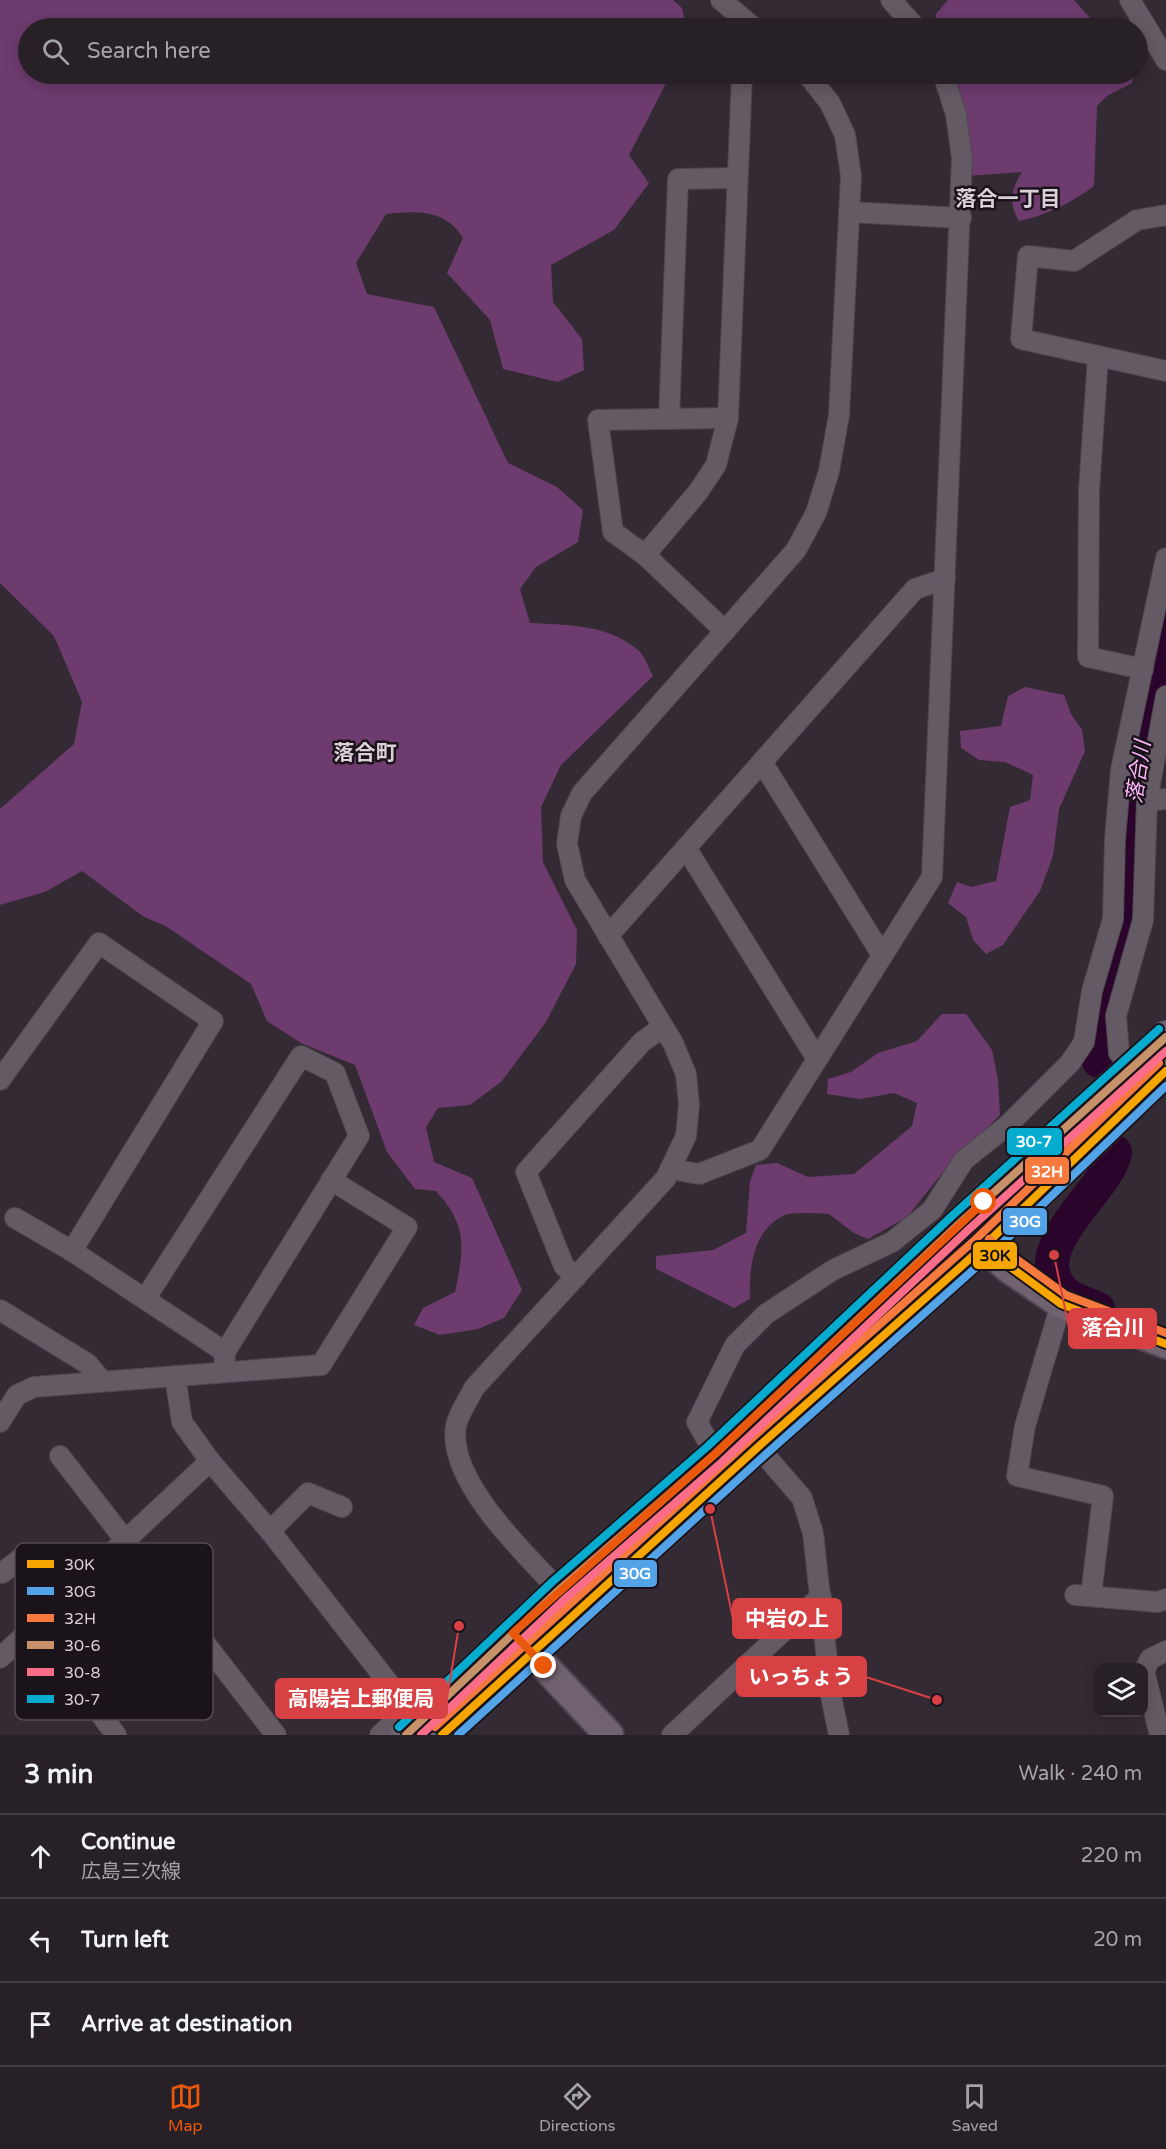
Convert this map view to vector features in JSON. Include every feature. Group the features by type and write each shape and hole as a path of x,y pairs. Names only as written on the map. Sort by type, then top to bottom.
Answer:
{"main road":[{"path":"569,1601 758,1447 983,1247 1151,1073 1166,1037"},
{"path":"419,1725 523,1643 569,1601 715,1454 960,1223 1151,1073"}],"street":[{"path":"721,0 742,18"},
{"path":"891,0 907,18"},
{"path":"1130,0 1141,18"},
{"path":"1148,29 1165,56"},
{"path":"645,555 698,492 716,465 728,418 742,84"},
{"path":"569,1601 473,1491 459,1458 456,1426 474,1388 666,1178 686,1136 689,1105 686,1074 663,1027 575,880 567,844 571,816 582,793 796,550 816,513 829,471 839,415 851,176 845,135 830,104 815,84"},
{"path":"670,1169 699,1174 760,1149 932,878 961,218 962,159 956,114 946,84"},
{"path":"669,419 678,179 737,178"},
{"path":"849,212 961,218"},
{"path":"1166,215 1137,220 1074,261 1029,256 1021,339 1166,371"},
{"path":"1098,356 1089,491 1088,657 1143,669"},
{"path":"725,631 645,555 613,532 598,420 728,418"},
{"path":"715,1454 697,1422 735,1345 766,1314 833,1270 892,1242 932,1210 964,1160 1008,1125 1070,1063 1084,1042 1092,991 1113,919 1115,839 1121,770 1163,583 1166,558"},
{"path":"608,936 915,589 945,579"},
{"path":"1151,1073 1119,1053 1116,1016 1143,920 1166,696"},
{"path":"762,762 882,955"},
{"path":"686,848 817,1059"},
{"path":"0,1080 99,943 213,1021 72,1251"},
{"path":"576,1277 564,1266 526,1172 642,1042 663,1027"},
{"path":"145,1299 301,1056 335,1073 359,1136 225,1352 224,1372"},
{"path":"0,1422 17,1395 34,1387 321,1365 407,1227 331,1180"},
{"path":"15,1218 72,1251 225,1352"},
{"path":"960,1223 983,1247 1061,1304 1166,1344"},
{"path":"1061,1304 1024,1426 1017,1476 1103,1496 1083,1595 1158,1602 1166,1600"},
{"path":"0,1310 88,1364 102,1381"},
{"path":"175,1376 182,1422 210,1461 270,1531 419,1725 380,1735"},
{"path":"758,1447 802,1498 813,1533 831,1696 839,1735"},
{"path":"60,1456 124,1541 210,1461"},
{"path":"270,1531 308,1493 342,1507"},
{"path":"2,1573 15,1563"},
{"path":"672,1735 821,1596"},
{"path":"523,1643 609,1735"},
{"path":"0,1658 15,1644"},
{"path":"1160,1735 1144,1671 1150,1659 1166,1651"},
{"path":"213,1655 276,1735"},
{"path":"105,1720 116,1735"}],"shaded area":[{"path":"0,0 673,0 682,8 684,18 18,18 18,84 666,84 629,155 649,183 614,230 551,265 553,302 582,339 584,370 558,382 503,369 490,320 447,273 463,238 448,222 439,217 409,212 386,214 356,263 367,294 434,307 508,463 557,487 583,510 578,542 536,567 520,589 530,623 587,628 615,636 639,651 653,676 561,765 541,807 543,862 577,930 576,964 546,1022 501,1082 470,1105 438,1108 426,1127 434,1162 472,1178 522,1290 504,1318 478,1329 440,1335 414,1325 423,1308 455,1292 461,1238 454,1215 436,1191 415,1189 387,1152 355,1065 301,1043 267,1021 251,984 164,925 144,917 82,871 45,892 0,905 0,809 74,744 82,702 54,636 0,583"},
{"path":"948,0 1074,0 1090,18 936,18 936,14"},
{"path":"949,84 1130,84 1107,96 1097,106 1094,186 1077,198 1058,208 1019,221 1013,208 1012,196 1022,172 967,176"},
{"path":"1025,687 1064,695 1071,714 1082,730 1085,751 1059,809 1053,856 1040,891 1003,945 986,954 973,940 966,917 948,903 957,882 971,887 996,881 1010,807 1030,800 1033,775 1005,762 979,760 961,748 960,731 1001,726 1008,696"},
{"path":"942,1014 966,1014 992,1050 998,1080 1000,1115 944,1171 907,1217 868,1239 854,1233 829,1214 799,1213 783,1216 765,1231 754,1252 750,1276 750,1299 734,1308 656,1269 656,1256 713,1250 746,1233 750,1182 756,1165 777,1163 808,1177 854,1174 912,1126 917,1103 894,1093 860,1099 827,1094 828,1079 851,1072 878,1053 917,1041"}],"waterway":[{"name":"落合川","path":"1099,1061 1098,1020 1126,930 1128,851 1135,777 1166,624"},
{"name":"落合川","path":"1098,1309 1065,1293 1054,1276 1053,1258 1059,1239 1110,1167 1115,1152"}],"transit line":[{"name":"30-7","path":"399,1727 552,1582 708,1446 953,1215 1159,1029"},
{"name":"30-6","path":"406,1735 559,1590 715,1454 960,1223 1166,1037"},
{"name":"30-8","path":"421,1735 566,1598 722,1462 967,1231 1166,1051"},
{"name":"32H","path":"435,1727 751,1439 976,1239 1159,1063"},
{"name":"30K","path":"442,1735 758,1447 983,1247 1166,1071"},
{"name":"30G","path":"458,1735 765,1455 990,1255 1166,1086"},
{"name":"32H","path":"989,1239 1066,1295 1166,1333"},
{"name":"30K","path":"983,1247 1061,1304 1166,1344"}],"place":[{"name":"落合川","path":"1054,1255"},
{"name":"中岩の上","path":"710,1509"},
{"name":"高陽岩上郵便局","path":"459,1626"},
{"name":"いっちょう","path":"937,1700"}],"district":[{"name":"落合一丁目","path":"1008,199"},
{"name":"落合町","path":"365,753"}],"route":[{"path":"544,1666 513,1633 715,1454 984,1202"}]}
